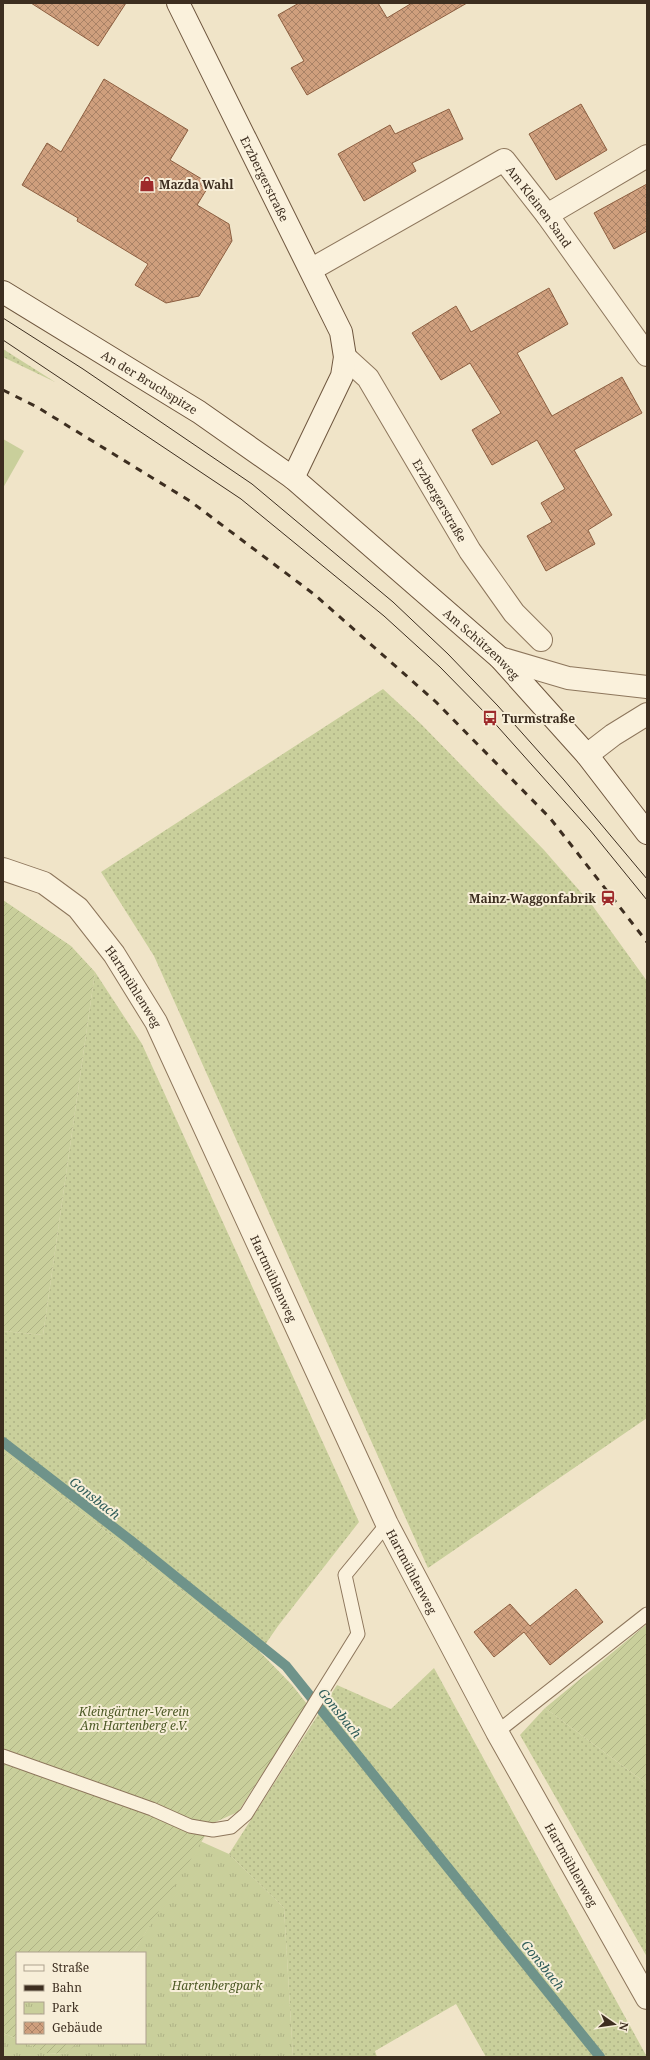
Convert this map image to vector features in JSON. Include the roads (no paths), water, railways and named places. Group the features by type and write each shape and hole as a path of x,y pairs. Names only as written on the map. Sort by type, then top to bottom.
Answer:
{"street":[{"name":"Erzbergerstraße","path":"178,3 312,269 342,332 345,357 342,376 293,478"},
{"path":"546,215 647,156"},
{"name":"Am Kleinen Sand","path":"312,269 504,160 546,215 647,356"},
{"name":"An der Bruchspitze","path":"3,292 199,412 293,478"},
{"name":"Erzbergerstraße","path":"345,357 368,378 470,551 514,613 541,640"},
{"name":"Am Schützenweg","path":"293,478 500,658 587,755 647,833"},
{"path":"500,658 568,678 647,687"},
{"path":"587,755 613,735 647,714"},
{"name":"Hartmühlenweg","path":"3,869 44,883 78,908 114,954 156,1022 387,1524 497,1732 647,1998"}],"lane":[{"path":"3,1756 152,1809 190,1826 213,1830 231,1827 246,1814 358,1634 345,1575 387,1524"},
{"path":"497,1732 647,1614"}],"waterway":[{"name":"Gonsbach","path":"3,1442 130,1540 286,1666 600,2057"}],"tram line":[{"path":"3,318 83,369 252,484 393,602 448,654 498,706 564,780 647,879"},
{"path":"3,340 241,499 384,616 440,667 490,718 590,830 647,900"}],"railway":[{"path":"3,390 37,407 190,501 315,595 436,702 550,818 647,942"}],"place":[{"name":"Mazda Wahl","path":"147,184"},
{"name":"Turmstraße","path":"490,718"},
{"name":"Mainz-Waggonfabrik","path":"608,898"}],"park label":[{"name":"Kleingärtner-Verein Am Hartenberg e.V.","path":"134,1718"},
{"name":"Hartenbergpark","path":"217,1985"}]}
